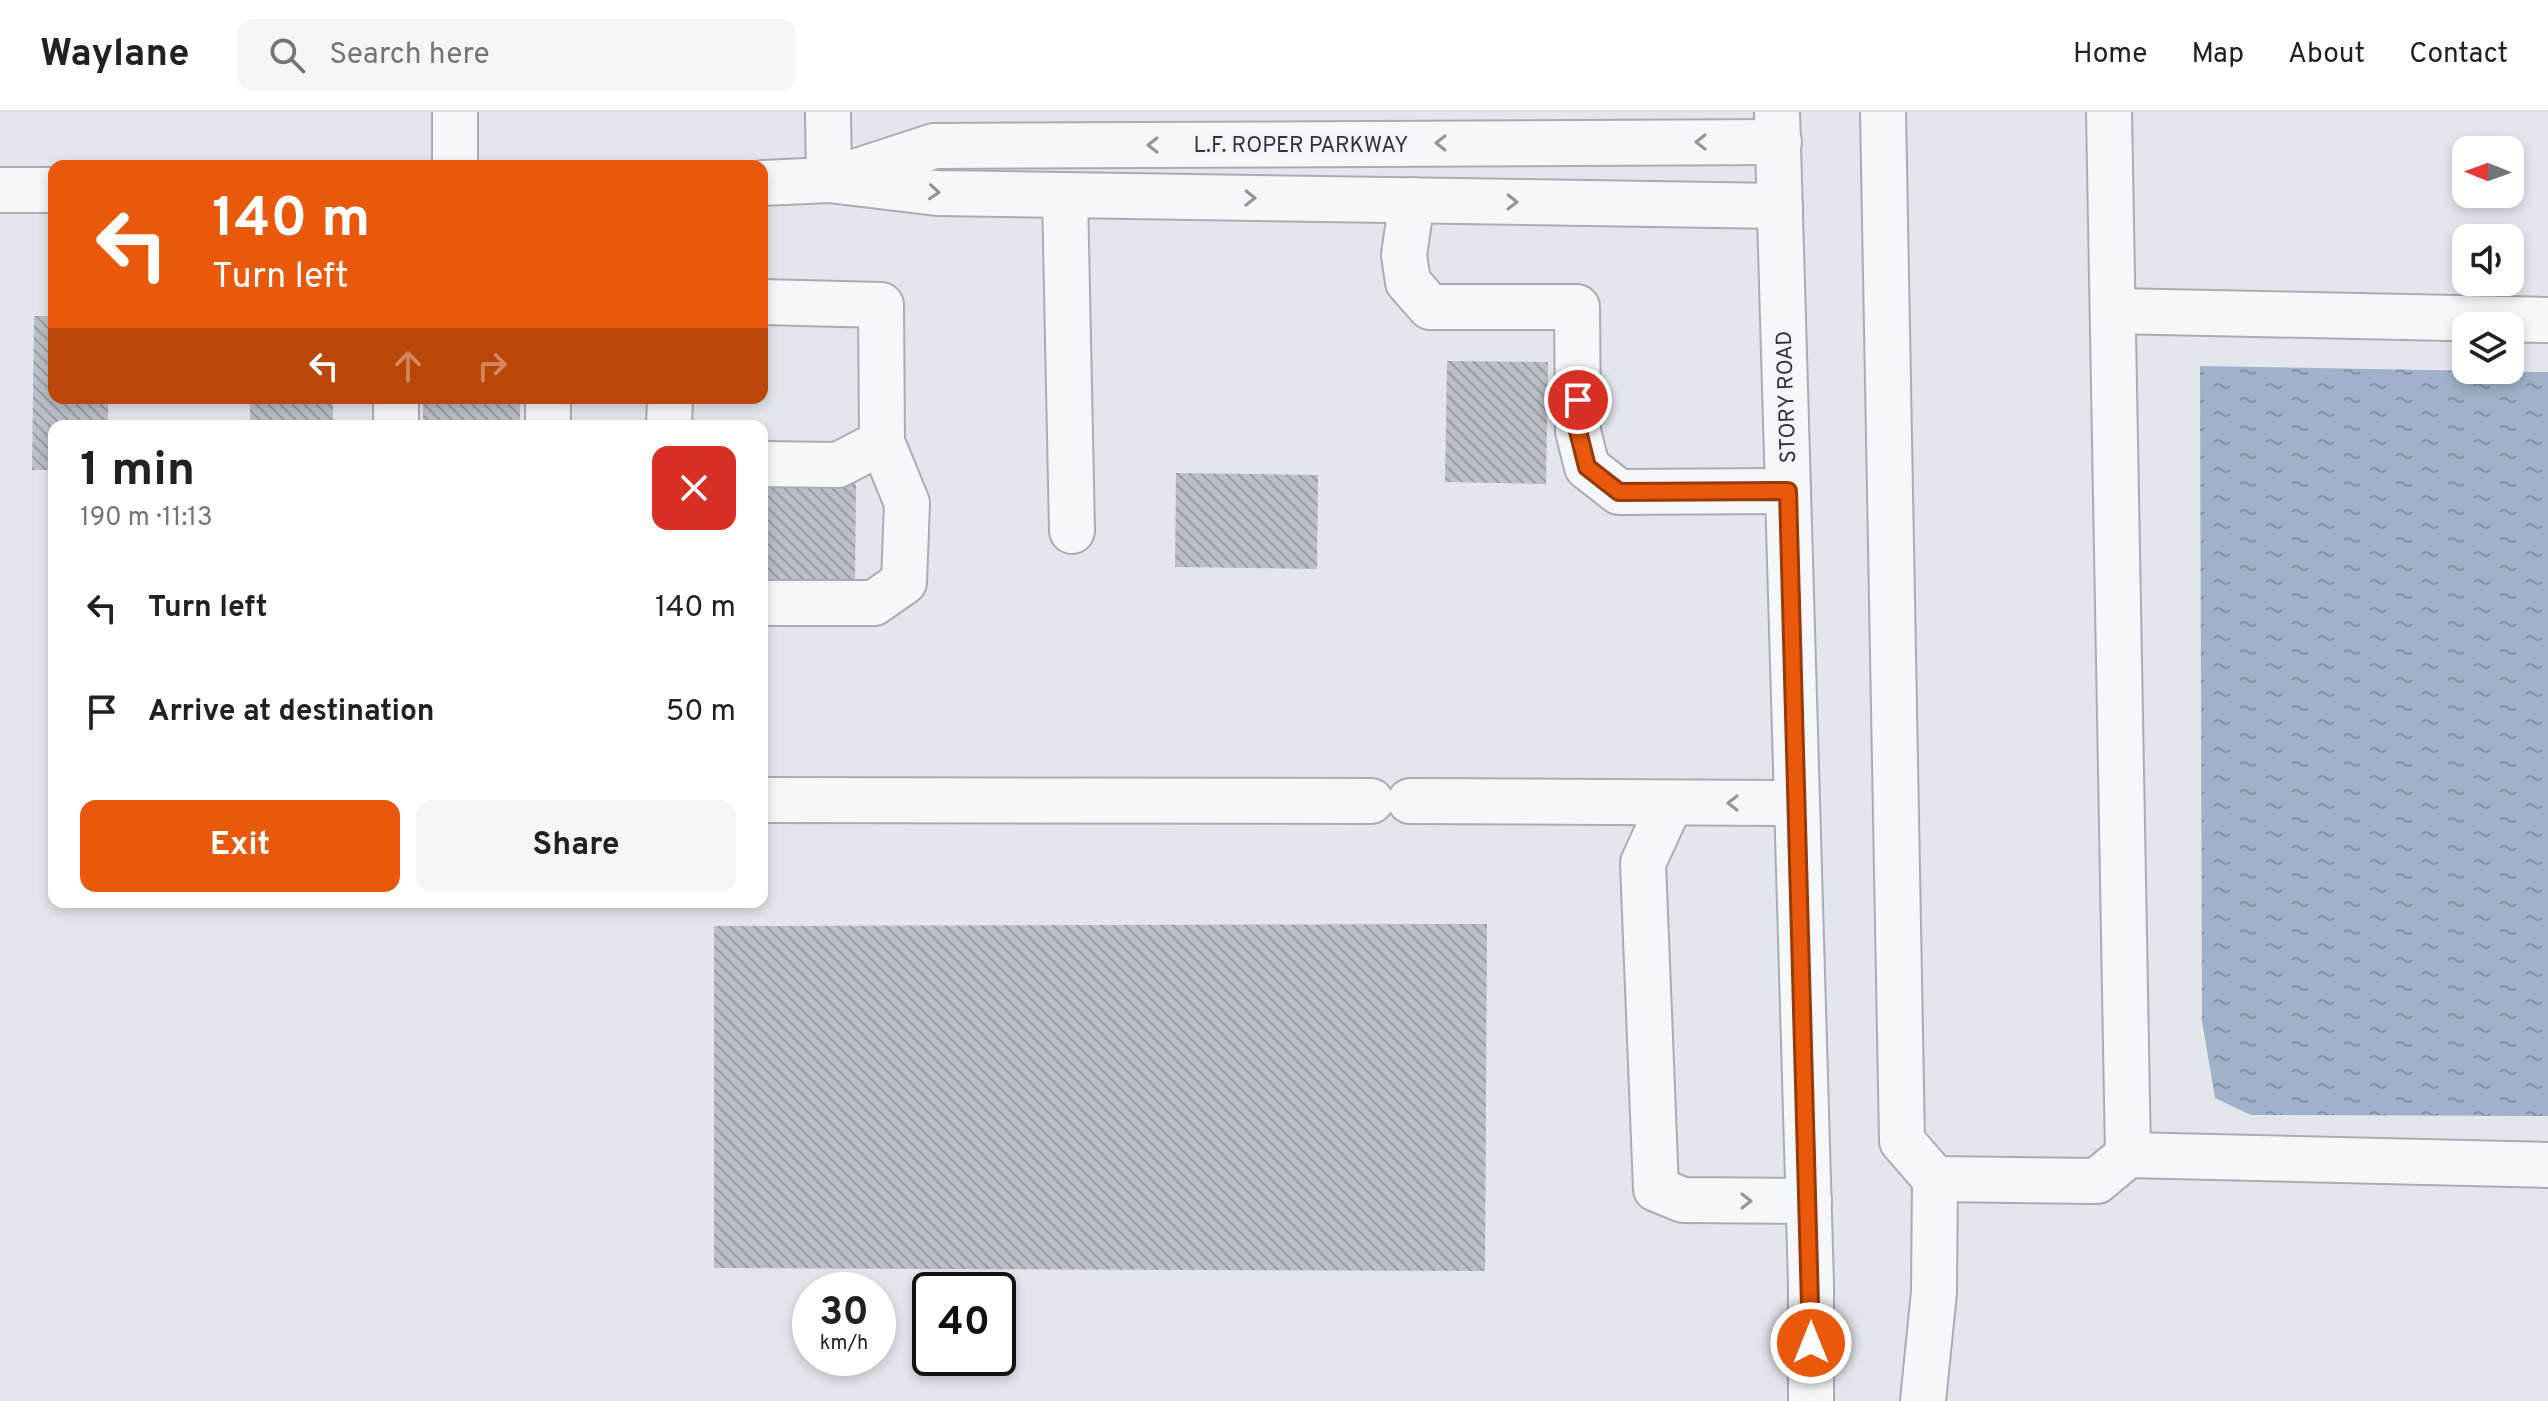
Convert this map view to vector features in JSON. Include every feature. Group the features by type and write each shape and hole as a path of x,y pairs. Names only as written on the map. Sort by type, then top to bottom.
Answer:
{"street":[{"path":"455,112 455,160"},
{"path":"828,112 829,180"},
{"path":"1883,112 1902,1141 1935,1179 1934,1292 1923,1401"},
{"path":"2109,112 2128,1155"},
{"name":"L.F. ROPER PARKWAY","path":"829,180 934,146 1778,127"},
{"name":"STORY ROAD","path":"1778,127 1809,1201 1811,1401"},
{"name":"L.F. ROPER PARKWAY","path":"768,183 829,180 937,193 1780,206"},
{"path":"0,190 48,190"},
{"path":"1065,195 1072,531"},
{"path":"1412,200 1404,255 1408,282 1430,307 1577,307 1578,431 1587,467 1619,492 1788,491"},
{"path":"768,302 881,305 882,442 907,503 904,582 874,603 768,603"},
{"path":"2113,311 2548,320"},
{"path":"768,464 838,465 882,442"},
{"path":"768,800 1797,803"},
{"path":"1670,804 1643,863 1656,1189 1683,1200 1809,1201"},
{"path":"1935,1179 2097,1181 2128,1155 2548,1165"}],"water":[{"path":"2200,366 2452,370 2452,384 2524,384 2524,372 2548,372 2548,1116 2251,1115 2215,1098 2202,1021"}],"building":[{"path":"34,316 48,316 48,404 108,404 108,420 48,420 48,470 32,470"},
{"path":"1447,361 1548,362 1546,484 1445,482"},
{"path":"250,404 333,404 333,420 250,420"},
{"path":"423,404 520,404 520,420 423,420"},
{"path":"1176,473 1318,475 1317,569 1175,567"},
{"path":"768,484 856,484 855,581 768,580"},
{"path":"1487,924 1485,1271 714,1268 714,926"}],"route":[{"path":"1578,400 1578,431 1587,467 1619,492 1707,489 1788,491 1811,1343"}]}
